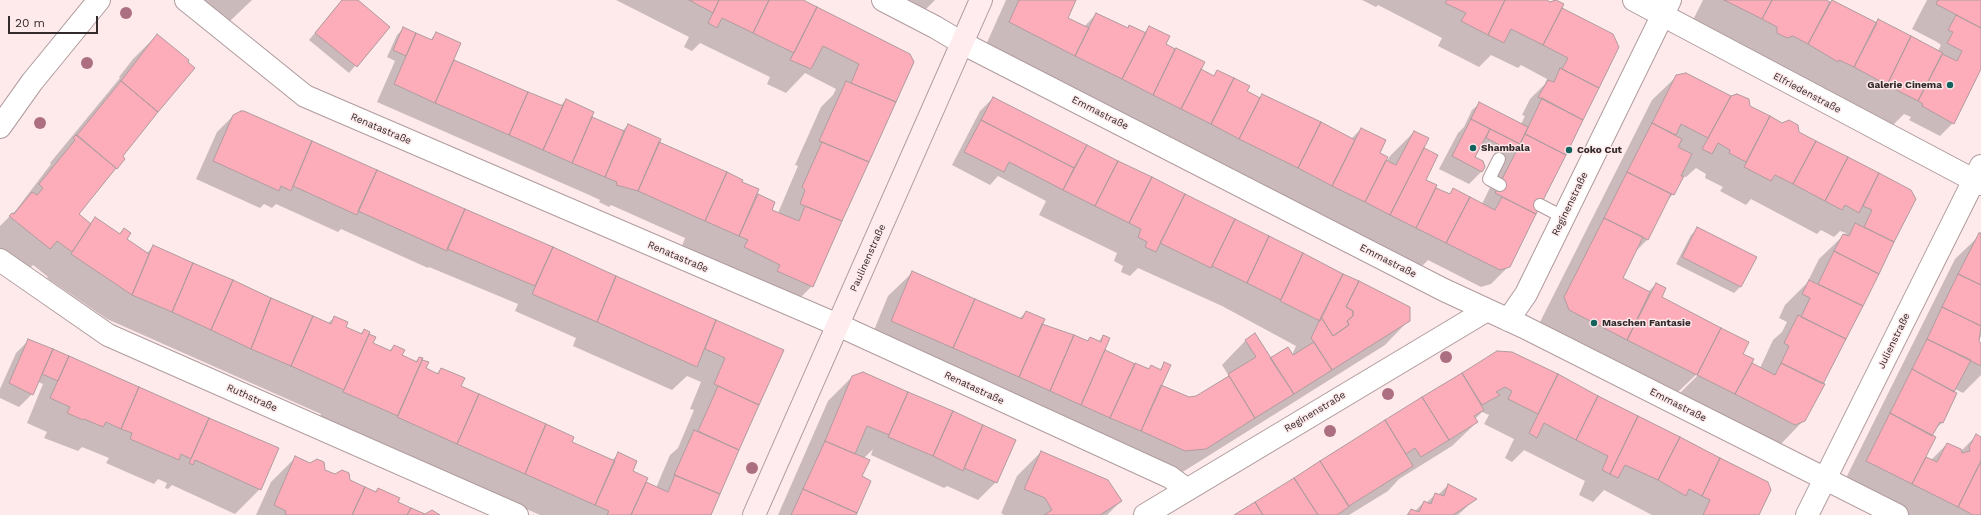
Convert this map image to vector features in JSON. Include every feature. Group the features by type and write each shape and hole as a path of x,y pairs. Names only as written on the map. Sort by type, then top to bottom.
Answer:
{"street":[{"path":"0,127 32,82 99,0"},
{"name":"Renatastraße","path":"186,0 305,96 838,325 1170,477 1186,489"},
{"name":"Emmastraße","path":"883,0 936,27 962,43 1487,310 1826,478 1897,515"},
{"name":"Paulinenstraße","path":"754,515 981,0"},
{"name":"Elfriedenstraße","path":"1634,0 1666,8 1979,177"},
{"name":"Reginenstraße","path":"1508,320 1526,294 1666,8"},
{"name":"Julienstraße","path":"1807,515 1979,177"},
{"name":"Ruthstraße","path":"0,260 108,335 517,515"},
{"name":"Reginenstraße","path":"1154,512 1186,489 1487,310"}],"lane":[{"path":"1498,159 1489,179 1500,185"},
{"path":"1540,205 1563,217"}],"building":[{"path":"342,0 358,0 390,27 357,67 315,33"},
{"path":"689,0 719,0 713,13"},
{"path":"719,0 769,0 753,33 722,18 717,28 708,23"},
{"path":"769,0 803,0 817,7 794,53 753,33"},
{"path":"1019,0 1076,0 1068,18 1089,28 1075,56 1009,22"},
{"path":"1447,0 1505,0 1488,35 1461,21 1466,13 1445,3"},
{"path":"1505,0 1547,0 1550,2 1556,0 1564,4 1543,45 1511,29 1504,43 1488,35"},
{"path":"1724,0 1772,0 1762,19"},
{"path":"1772,0 1826,0 1830,2 1808,44 1793,36 1787,38 1777,33 1777,27 1762,19"},
{"path":"1832,0 1877,23 1854,67 1839,60 1838,62 1808,44"},
{"path":"1938,0 1981,0 1981,28 1936,4"},
{"path":"817,7 910,54 914,62 896,102 851,83 859,64 823,46 811,69 790,60"},
{"path":"1562,8 1613,34 1619,47 1599,88 1562,69 1568,58 1543,45"},
{"path":"1096,13 1128,28 1129,25 1146,33 1122,79 1075,56"},
{"name":"Galerie Cinema","path":"1956,15 1981,28 1981,69 1954,124 1922,106 1923,104 1918,101 1942,54 1957,61 1962,51 1947,43 1953,32 1948,30"},
{"path":"1878,19 1911,36 1887,85 1854,67"},
{"path":"1149,26 1170,36 1166,44 1175,49 1153,95 1122,79"},
{"path":"403,27 416,33 406,56 393,50"},
{"path":"436,32 461,43 435,103 394,84 416,33 432,40"},
{"path":"157,34 189,60 188,62 195,68 158,112 121,81"},
{"path":"1911,36 1943,53 1918,101 1887,85"},
{"path":"1176,48 1205,62 1181,109 1153,95"},
{"path":"454,60 528,92 509,135 435,103"},
{"path":"1560,68 1599,88 1583,120 1538,97 1548,80 1554,82"},
{"path":"1201,69 1214,76 1217,70 1234,78 1211,124 1181,109"},
{"path":"1686,73 1731,96 1708,138 1681,124 1676,135 1652,123 1676,75"},
{"path":"1234,78 1250,86 1247,91 1260,98 1239,139 1211,124"},
{"path":"121,81 158,112 123,156 125,159 117,169 77,135"},
{"path":"846,81 896,102 869,162 819,141"},
{"path":"528,92 563,106 543,150 509,135"},
{"path":"1262,94 1321,122 1298,168 1239,139"},
{"path":"1737,94 1749,99 1750,106 1770,116 1746,162 1729,153 1730,150 1718,143 1712,154 1702,149 1731,96"},
{"path":"993,97 1087,145 1074,168 981,120"},
{"path":"1542,98 1583,120 1566,155 1525,134"},
{"path":"566,99 594,112 572,163 543,150"},
{"path":"1479,102 1528,127 1520,144 1471,119"},
{"path":"241,111 312,141 291,191 281,186 279,191 213,161 233,115"},
{"path":"1770,116 1782,123 1789,120 1798,125 1799,132 1816,141 1793,184 1775,175 1771,181 1744,167"},
{"path":"592,117 624,131 605,177 572,163"},
{"path":"1471,119 1490,129 1475,157 1483,161 1485,167 1482,172 1452,156"},
{"path":"981,120 1074,168 1063,190 1009,162 1004,172 964,152"},
{"path":"1321,122 1355,140 1332,186 1298,168"},
{"path":"1652,123 1682,139 1678,147 1692,154 1681,176 1684,176 1674,195 1627,172"},
{"path":"628,124 661,139 638,191 616,185 617,182 605,177"},
{"path":"1361,128 1386,140 1380,153 1388,157 1365,202 1332,186"},
{"path":"1490,129 1520,144 1517,151 1509,150 1486,138"},
{"path":"1414,131 1429,138 1390,215 1365,202 1386,160 1396,165"},
{"path":"1525,134 1566,155 1536,214 1495,193"},
{"path":"76,135 116,168 79,214 91,224 72,252 57,241 50,249 9,216 12,213 14,214 32,192 37,195 43,188 39,184 75,140 73,138"},
{"path":"312,141 377,170 357,215 293,186"},
{"path":"1816,141 1848,157 1825,201 1793,184"},
{"path":"659,142 727,172 705,221 638,191"},
{"path":"822,142 869,162 842,221 800,204 805,190 802,187"},
{"path":"1087,145 1118,161 1095,206 1063,190"},
{"path":"1424,148 1438,155 1426,180 1437,185 1416,228 1390,215"},
{"path":"1848,157 1879,173 1859,213 1845,205 1842,210 1825,201"},
{"path":"1118,161 1152,177 1129,223 1095,206"},
{"path":"377,170 465,209 447,251 358,211"},
{"path":"727,172 743,180 742,182 759,189 739,236 705,221"},
{"path":"1627,172 1671,194 1648,240 1604,218"},
{"path":"1879,173 1911,190 1916,199 1894,242 1864,227 1872,210 1863,206"},
{"path":"1152,177 1185,194 1156,252 1145,247 1147,242 1138,237 1141,229 1129,223"},
{"path":"1436,188 1450,194 1453,188 1470,197 1446,243 1416,228"},
{"path":"758,194 775,202 772,210 799,221 805,206 842,221 813,287 777,271 780,265 744,247 748,240 739,236"},
{"path":"1185,194 1235,219 1211,268 1160,243"},
{"path":"1470,197 1495,210 1502,197 1536,214 1510,267 1500,270 1446,243"},
{"path":"465,209 553,247 535,286 447,249"},
{"path":"95,217 120,234 124,228 131,233 127,239 149,254 132,295 71,254"},
{"path":"1604,218 1643,237 1623,278 1650,292 1627,340 1569,310 1564,297"},
{"path":"1235,219 1269,236 1247,283 1212,266"},
{"path":"1855,223 1894,242 1879,274 1834,251 1843,234 1849,236"},
{"path":"1697,227 1757,257 1741,287 1682,257"},
{"path":"1979,233 1981,233 1981,285 1958,274"},
{"path":"1269,236 1303,253 1281,300 1247,283"},
{"path":"153,245 193,263 172,312 132,295"},
{"path":"553,247 616,276 597,322 532,294"},
{"path":"1834,251 1879,274 1863,306 1818,284"},
{"path":"1303,253 1343,274 1320,321 1280,301"},
{"path":"193,263 233,280 211,330 172,312"},
{"path":"912,271 975,299 953,348 891,321"},
{"path":"1343,274 1359,281 1346,307 1353,311 1353,316 1347,321 1349,325 1333,336 1321,317"},
{"path":"1958,274 1981,285 1981,326 1942,307"},
{"path":"616,276 716,320 697,367 597,322"},
{"path":"233,280 271,298 251,349 211,330"},
{"path":"1809,280 1863,306 1846,339 1801,317 1810,298 1802,294"},
{"path":"1359,281 1410,307 1410,321 1332,370 1311,338 1321,317 1333,336 1349,325 1347,321 1353,316 1353,311 1346,307"},
{"path":"1656,283 1666,288 1662,297 1721,328 1697,375 1627,340"},
{"path":"271,298 313,316 291,366 251,349"},
{"path":"975,299 1022,319 1026,311 1045,319 1019,377 953,348"},
{"path":"1942,307 1981,326 1979,342 1981,343 1981,366 1927,339"},
{"path":"1798,315 1846,339 1823,384 1781,363 1789,346 1784,343"},
{"path":"313,316 331,324 334,316 348,322 346,327 362,334 364,329 370,332 344,390 291,366"},
{"path":"716,320 784,350 759,405 714,384 725,358 705,349"},
{"path":"1042,324 1074,335 1050,391 1019,377"},
{"path":"1721,328 1749,342 1743,354 1754,359 1735,394 1697,375"},
{"path":"1255,333 1294,394 1255,418 1228,374 1256,357 1245,340"},
{"path":"369,334 376,337 373,343 391,351 394,345 405,350 402,355 417,362 419,357 423,358 398,416 343,392"},
{"path":"1074,335 1088,341 1090,337 1101,342 1103,335 1110,338 1081,405 1050,391"},
{"path":"28,339 53,349 33,395 9,383"},
{"path":"1927,339 1971,360 1954,392 1912,369"},
{"path":"1314,342 1332,370 1294,394 1270,358 1288,347 1293,355"},
{"path":"53,349 69,356 58,381 42,374"},
{"path":"1105,350 1135,364 1110,418 1081,405"},
{"path":"1497,351 1512,352 1558,374 1538,414 1508,399 1512,391 1505,387 1496,392 1500,395 1482,405 1462,373"},
{"path":"69,356 139,387 121,429 106,422 103,427 84,419 83,420 67,413 70,407 50,398"},
{"path":"422,360 429,362 426,368 438,374 441,368 465,378 461,386 479,394 457,444 397,417"},
{"path":"1164,362 1171,365 1141,431 1110,418 1135,363 1149,369 1151,365 1161,370"},
{"path":"1752,363 1775,375 1781,363 1825,384 1805,421 1795,425 1735,394"},
{"path":"1912,369 1957,393 1943,423 1940,422 1932,436 1890,413"},
{"path":"863,372 908,392 889,435 867,426 855,454 825,441 852,376"},
{"path":"1462,373 1484,410 1474,416 1478,422 1449,440 1422,397"},
{"path":"1558,374 1598,396 1576,440 1544,423 1537,438 1529,433"},
{"path":"1229,376 1255,418 1206,449 1185,451 1141,431 1161,385 1189,397 1196,396"},
{"path":"718,386 759,405 739,450 698,431"},
{"path":"139,387 209,418 191,459 181,454 179,460 130,439 132,433 121,429"},
{"path":"908,392 953,411 933,456 888,437"},
{"path":"479,394 546,424 525,474 457,444"},
{"path":"1598,396 1638,416 1610,474 1602,470 1608,456 1576,440"},
{"path":"1422,397 1449,440 1421,457 1415,448 1406,454 1385,420"},
{"path":"953,411 983,425 963,471 933,456"},
{"path":"1890,413 1936,437 1912,484 1866,461"},
{"path":"1638,416 1680,437 1658,480 1625,465 1618,478 1610,474"},
{"path":"209,418 279,448 261,490 195,460 193,465 189,463"},
{"path":"1385,420 1413,466 1349,506 1320,461"},
{"path":"546,424 574,437 572,442 615,461 595,505 525,474"},
{"path":"983,425 1016,440 997,483 964,468"},
{"path":"694,430 739,450 720,494 674,475"},
{"path":"1976,434 1981,437 1981,461 1958,507 1912,484 1926,457 1937,462 1947,443 1961,449 1962,453 1970,451 1969,447"},
{"path":"1680,437 1720,458 1702,496 1689,489 1686,496 1658,480"},
{"path":"825,441 870,460 862,476 871,481 857,513 803,489"},
{"path":"1041,451 1108,480 1122,501 1100,515 1044,515 1052,510 1045,498 1024,489"},
{"path":"618,452 637,461 633,471 648,478 631,515 607,515 609,511 595,505"},
{"path":"295,456 310,463 317,459 324,462 325,470 335,474 342,470 349,473 350,480 365,487 352,515 285,515 286,511 274,505"},
{"path":"1720,458 1768,482 1771,490 1759,515 1703,515 1710,500 1702,496"},
{"path":"1320,461 1349,507 1337,515 1318,515 1294,478"},
{"path":"1981,461 1981,515 1973,515 1958,507"},
{"path":"675,475 720,494 711,515 631,515 646,482 668,492"},
{"path":"1294,478 1318,515 1263,515 1255,502"},
{"path":"1448,484 1477,499 1453,515 1408,515 1411,509 1419,512 1424,501 1431,504 1435,493 1444,496"},
{"path":"365,487 376,492 378,488 400,498 398,502 411,508 407,515 352,515"},
{"path":"803,489 857,513 856,515 791,515"},
{"path":"1255,502 1263,515 1234,515"},
{"path":"411,508 425,514 432,510 440,515 407,515"}],"place":[{"name":"Galerie Cinema","path":"1950,85"},
{"name":"Shambala","path":"1473,148"},
{"name":"Coko Cut","path":"1569,150"},
{"name":"Maschen Fantasie","path":"1594,323"}]}
